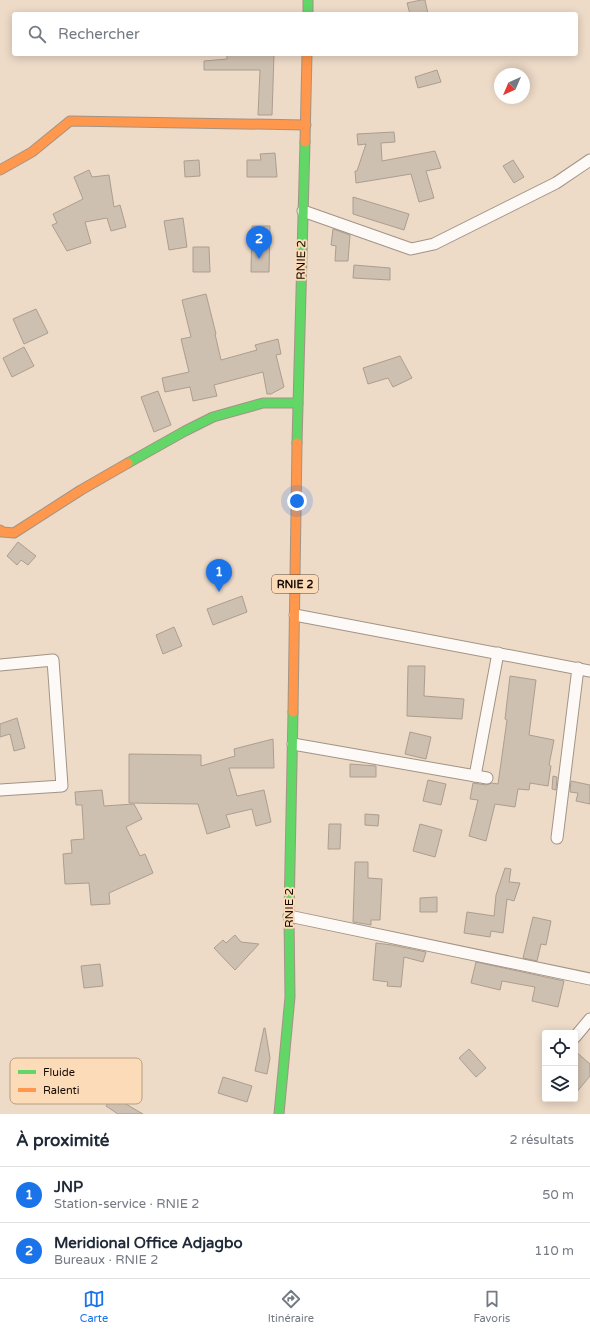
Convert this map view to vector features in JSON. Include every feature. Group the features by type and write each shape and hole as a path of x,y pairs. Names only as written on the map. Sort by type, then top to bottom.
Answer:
{"main road":[{"path":"308,0 308,12"},
{"name":"RNIE 2","path":"279,1114 290,997 289,916 298,403 307,56"},
{"path":"0,170 32,152 59,129 70,122 306,125"},
{"path":"0,530 2,532 14,533 81,490 184,431 213,417 263,404 298,403"}],"street":[{"path":"303,211 411,249 434,244 556,183 590,160"},
{"path":"295,615 590,671"},
{"path":"475,776 498,653"},
{"path":"0,665 53,660 62,786 0,790"},
{"path":"557,838 578,668"},
{"path":"293,744 486,778"},
{"path":"289,916 590,979"},
{"path":"578,1033 590,1019"}],"building":[{"path":"425,0 428,12 409,12 407,3"},
{"path":"227,56 274,56 272,115 258,115 260,70 204,70 204,61 227,59"},
{"path":"437,70 441,82 418,88 415,77"},
{"path":"394,132 395,142 381,143 382,161 435,151 441,168 426,171 434,198 419,202 411,174 356,183 355,171 357,171 366,144 358,145 357,134"},
{"path":"275,153 277,177 247,177 247,160 261,160 260,154"},
{"path":"199,160 200,176 185,177 184,161"},
{"path":"513,160 524,177 514,183 503,166"},
{"path":"89,170 92,177 109,175 114,207 120,205 126,227 111,231 107,218 85,222 91,243 67,251 52,225 57,223 53,214 83,199 74,177"},
{"path":"353,197 409,214 404,230 353,214"},
{"path":"183,218 187,247 169,250 164,221"},
{"path":"252,226 270,226 269,272 251,272"},
{"path":"333,229 350,235 348,261 335,261 336,246 331,245"},
{"path":"193,247 209,247 210,272 193,272"},
{"path":"354,265 390,268 390,280 353,278"},
{"path":"206,294 221,360 257,350 255,345 278,339 281,354 276,355 284,387 271,394 267,394 263,372 214,385 217,396 193,401 190,387 165,392 162,378 189,372 181,339 191,337 182,300"},
{"path":"36,309 48,333 24,344 13,319"},
{"path":"24,347 34,366 12,377 3,358"},
{"path":"400,356 412,378 393,387 388,378 368,384 363,368"},
{"path":"158,391 171,425 154,432 141,397"},
{"path":"18,542 36,556 28,565 21,560 17,565 7,556"},
{"path":"242,596 247,612 213,625 207,609"},
{"path":"174,627 182,646 163,654 156,635"},
{"path":"408,666 425,666 424,696 464,699 462,719 407,716"},
{"path":"510,676 536,680 529,735 554,740 549,765 551,766 548,786 530,783 529,790 518,789 515,807 495,804 486,841 469,836 478,800 470,799 473,783 486,785 492,783 498,784 507,720 505,719"},
{"path":"17,718 25,748 14,751 10,734 0,737 0,724"},
{"path":"410,732 431,737 426,759 405,754"},
{"path":"273,739 274,768 229,768 237,796 264,790 271,822 256,826 252,809 226,815 230,827 207,834 198,804 129,803 129,754 201,755 201,766 235,756 234,749"},
{"path":"350,764 376,766 376,777 350,777"},
{"path":"553,776 557,777 556,790 552,789"},
{"path":"428,780 446,784 441,805 423,801"},
{"path":"571,781 590,785 590,804 576,801 578,793 570,792"},
{"path":"102,790 104,806 134,804 142,819 126,827 140,856 145,854 153,873 109,893 110,904 91,905 89,883 65,884 63,854 72,853 71,840 84,839 82,805 76,805 75,792"},
{"path":"365,814 379,815 378,826 365,825"},
{"path":"329,824 341,824 340,849 328,849"},
{"path":"420,824 442,830 435,857 413,851"},
{"path":"355,862 368,862 368,878 382,879 380,920 371,920 371,925 353,922"},
{"path":"505,868 511,869 509,882 520,883 514,901 507,899 503,933 491,931 490,937 464,933 467,912 494,916 496,895"},
{"path":"437,897 437,912 420,912 420,898"},
{"path":"533,917 551,921 546,945 541,944 537,961 523,958"},
{"path":"235,935 241,942 259,944 235,970 214,948 223,940 226,943"},
{"path":"376,943 426,952 423,962 404,957 401,987 387,986 388,982 373,980"},
{"path":"476,962 564,981 558,1007 532,1001 535,987 502,981 500,990 471,983"},
{"path":"100,964 103,986 84,988 81,966"},
{"path":"264,1028 270,1058 267,1074 255,1071"},
{"path":"469,1049 486,1068 476,1077 459,1058"},
{"path":"578,1054 590,1064 590,1076 578,1090"},
{"path":"223,1077 252,1086 247,1102 218,1093"},
{"path":"107,1104 126,1104 143,1114 118,1114 106,1106"}],"traffic: fast":[{"path":"308,0 308,12"},
{"path":"297,443 305,142"},
{"path":"128,463 213,417 263,403 298,403"},
{"path":"279,1114 290,997 289,916 293,712"}],"traffic: slow":[{"path":"305,142 307,56"},
{"path":"0,170 32,152 70,121 306,125"},
{"path":"293,712 297,443"},
{"path":"0,530 2,532 14,533 81,490 128,463"}],"place":[{"name":"Meridional Office Adjagbo","path":"259,259"},
{"name":"JNP","path":"219,592"}]}
